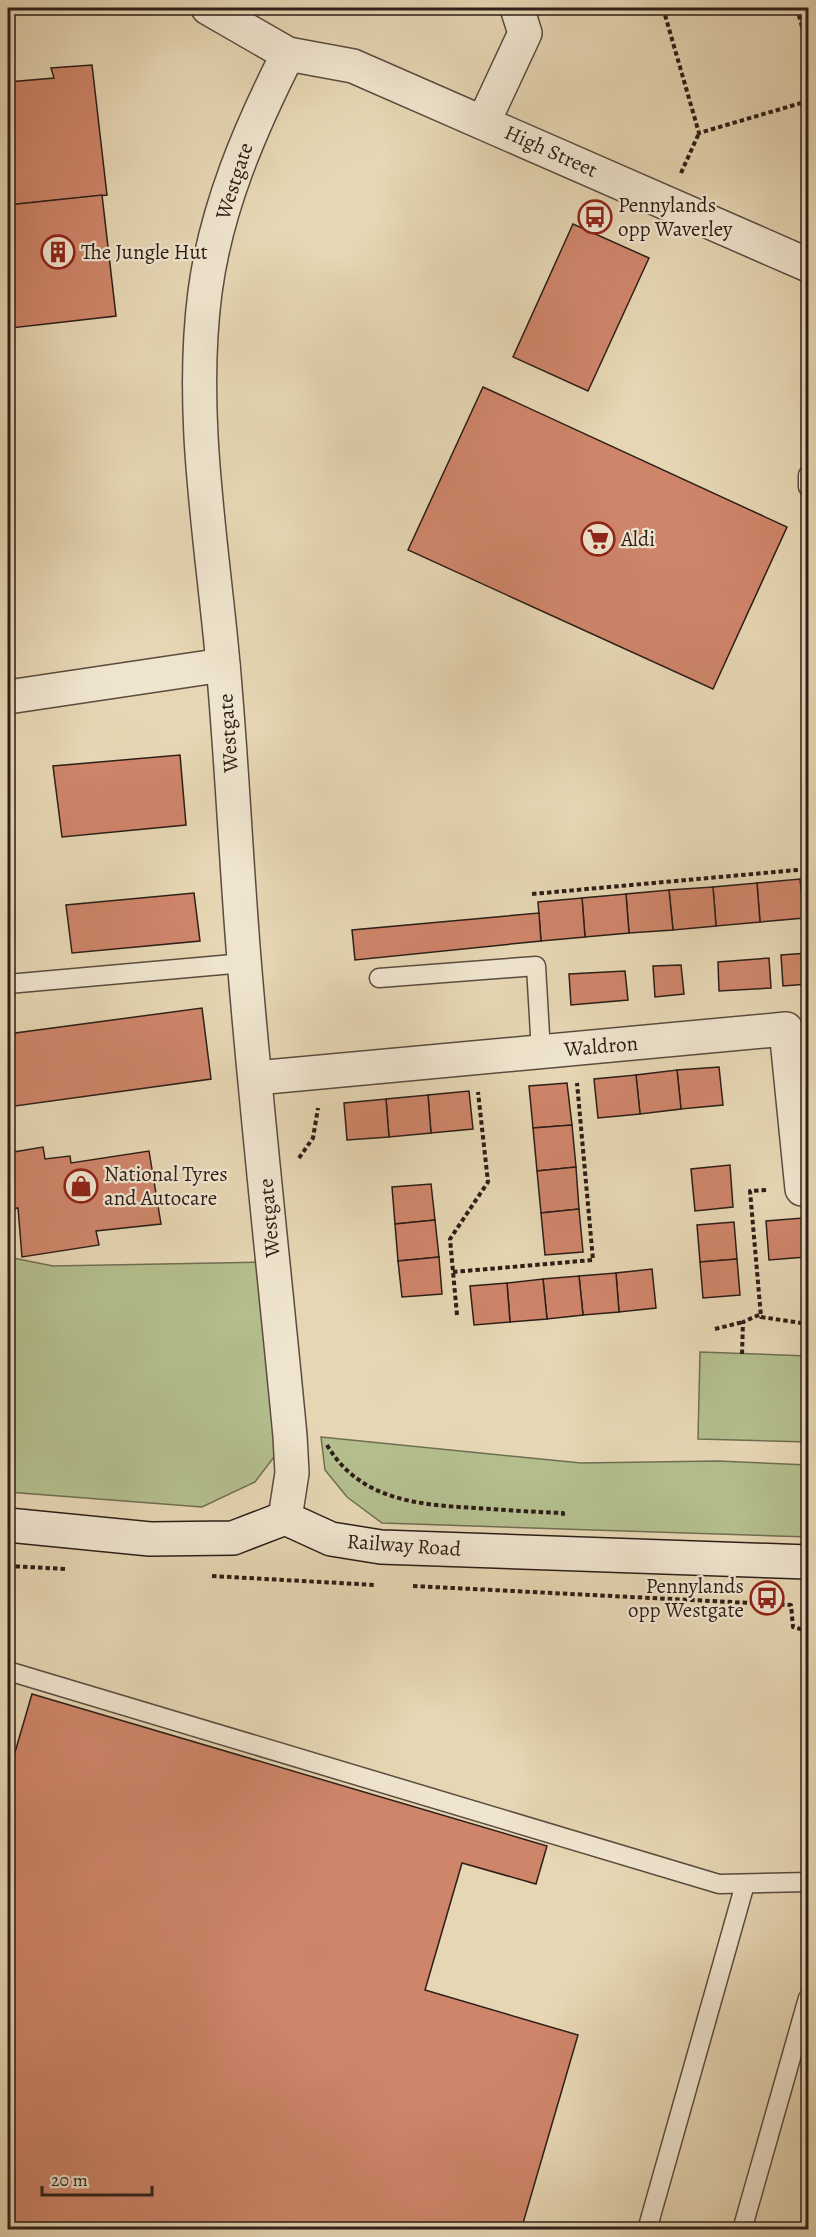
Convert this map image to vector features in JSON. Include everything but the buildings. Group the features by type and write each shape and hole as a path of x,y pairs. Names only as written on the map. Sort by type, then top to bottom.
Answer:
{"street":[{"path":"208,8 288,54"},
{"path":"484,121 525,33 517,8"},
{"name":"High Street","path":"288,54 353,66 484,121 808,265"},
{"name":"Westgate","path":"285,1518 292,1473 291,1445 244,963 223,665 201,450 200,345 205,289 217,235 240,157 253,124 288,54"},
{"path":"8,697 223,665"},
{"name":"Waldron","path":"256,1078 786,1029 802,1189"},
{"path":"8,1526 150,1539 233,1538 285,1518"},
{"name":"Railway Road","path":"285,1518 331,1539 381,1547 808,1562"}],"lane":[{"path":"808,476 808,487"},
{"path":"8,984 244,963"},
{"path":"379,978 536,966 542,1052"},
{"path":"8,1671 719,1884 808,1882"},
{"path":"647,2229 745,1884"},
{"path":"742,2229 808,1998"}],"path":[{"path":"663,8 699,133 668,203"},
{"path":"797,8 808,51"},
{"path":"699,133 808,101"},
{"path":"532,894 808,870"},
{"path":"453,1272 593,1260 574,1049"},
{"path":"457,1315 450,1239 488,1182 475,1058"},
{"path":"292,1166 313,1138 318,1122 316,1073"},
{"path":"802,1189 750,1191 761,1317 808,1324"},
{"path":"715,1329 743,1322 761,1314"},
{"path":"742,1354 743,1322"},
{"path":"326,1443 346,1470 364,1485 404,1501 426,1505 563,1513 557,1594"},
{"path":"8,1566 79,1570"},
{"path":"211,1576 378,1585"},
{"path":"402,1586 791,1605 793,1627 808,1630"}],"green space":[{"path":"8,1257 53,1266 273,1262 290,1436 255,1482 202,1507 8,1492"},
{"path":"700,1352 808,1356 808,1442 698,1439"},
{"path":"321,1437 581,1463 718,1461 808,1465 808,1537 382,1523 347,1497 325,1470"}],"place":[{"name":"Pennylands opp Waverley","path":"595,217"},
{"name":"The Jungle Hut","path":"58,252"},
{"name":"Aldi","path":"598,539"},
{"name":"National Tyres and Autocare","path":"81,1186"},
{"name":"Pennylands opp Westgate","path":"767,1598"}]}
